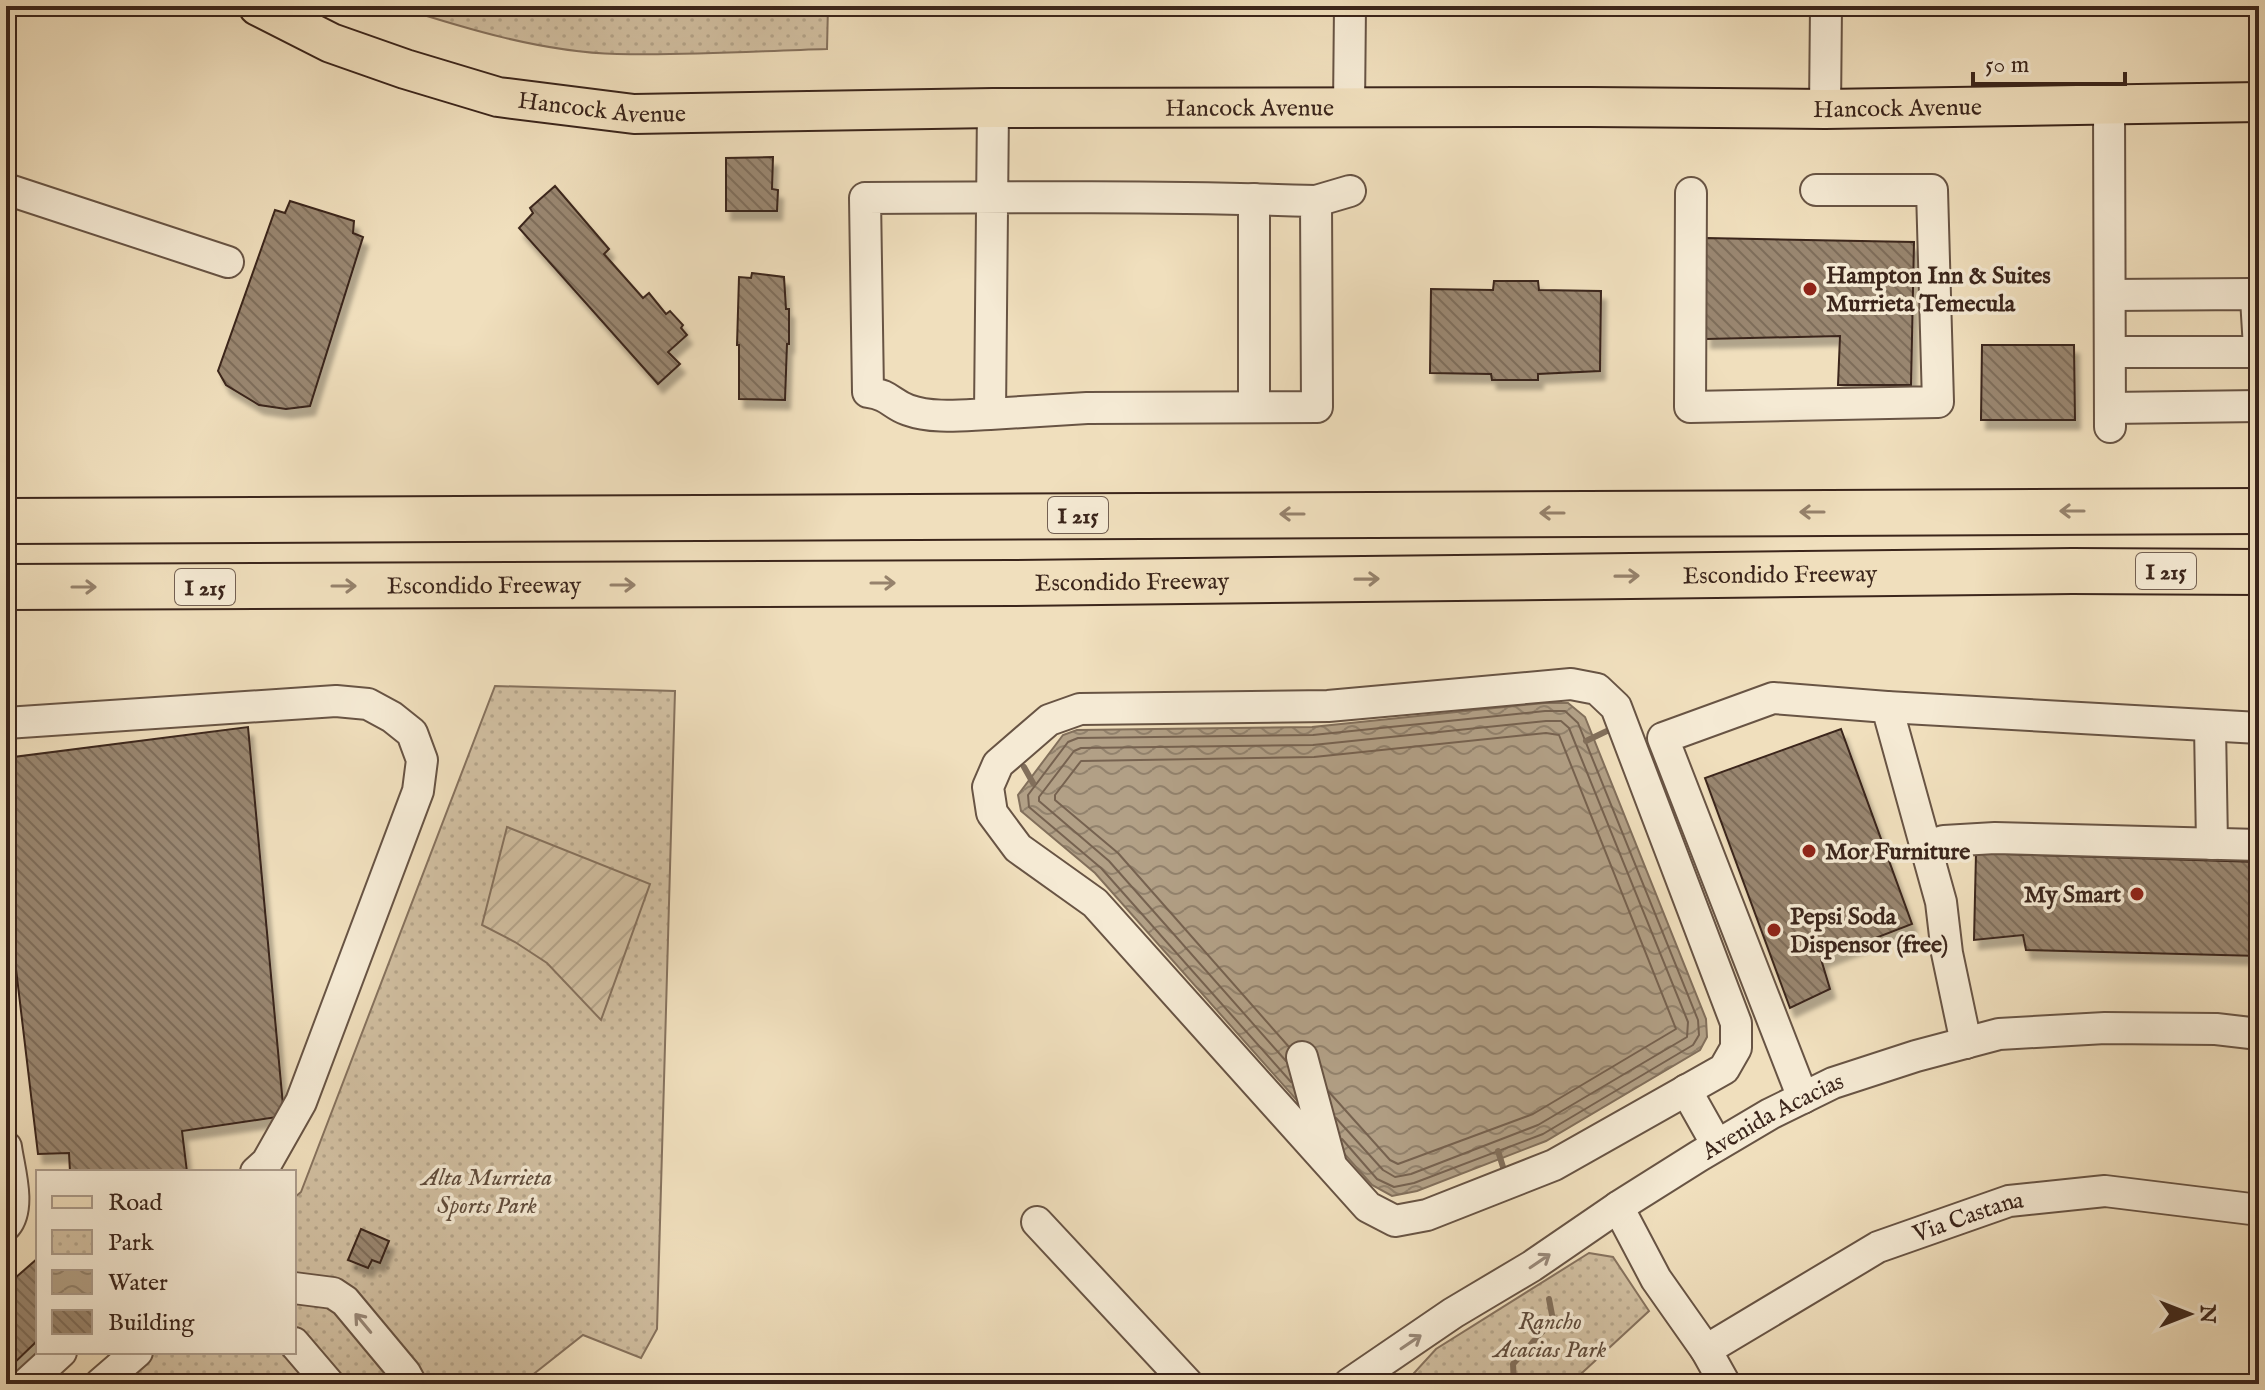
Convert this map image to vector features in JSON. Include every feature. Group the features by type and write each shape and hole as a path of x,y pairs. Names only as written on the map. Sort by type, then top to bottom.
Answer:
{"highway":[{"path":"2150,511 2259,501"},
{"name":"I 215","path":"6,521 2259,511"},
{"path":"2072,571 2181,595 2259,601"},
{"name":"Escondido Freeway","path":"6,587 1010,583 2072,571 2259,572"}],"main road":[{"name":"Hancock Avenue","path":"258,6 331,43 498,97 634,114 993,108 1825,109 2259,102"}],"street":[{"path":"1349,107 1350,6"},
{"path":"1825,109 1826,6"},
{"path":"2109,104 2110,417 2259,406"},
{"path":"990,414 993,108"},
{"path":"6,189 228,262"},
{"path":"1691,193 1690,407 1938,402 1932,190 1816,190"},
{"path":"1316,201 1317,407 1087,408 928,415 905,409 885,394 868,392 865,198 1316,201 1350,191"},
{"path":"1254,199 1254,407"},
{"path":"2110,295 2251,294 2256,298 2259,350 2110,352"},
{"path":"1571,684 1597,689 1616,707 1736,1023 1736,1048 1724,1069 1554,1165 1427,1215 1395,1221 1368,1207 1331,1167 1095,903 1018,848 992,813 988,787 998,764 1049,720 1080,709 1328,706 1571,684"},
{"path":"1803,1098 1663,738 1773,698 2259,728"},
{"path":"6,723 336,701 368,704 412,733 422,760 418,791 301,1102 267,1162 258,1170"},
{"path":"1887,707 1941,902 1947,953 1966,1043"},
{"path":"2210,726 2212,844"},
{"path":"1926,846 1944,841 1995,838 2259,845"},
{"name":"Avenida Acacias","path":"1349,1384 1453,1313 1532,1266 1717,1145 1833,1083 1999,1034 2105,1028 2216,1029 2259,1034"},
{"path":"1302,1057 1331,1167"},
{"path":"1686,1090 1717,1145"},
{"path":"6,1147 12,1203 12,1218 6,1225"},
{"name":"Via Castana","path":"1706,1350 1878,1247 2009,1201 2105,1191 2259,1210"},
{"path":"1618,1207 1656,1279 1706,1350 1725,1384"},
{"path":"1037,1222 1188,1384"},
{"path":"296,1288 333,1293 345,1301 411,1384"},
{"path":"296,1345 329,1384"},
{"path":"26,1384 59,1354"},
{"path":"100,1384 135,1354"}],"green space":[{"path":"395,6 828,6 827,49 670,54 589,52 505,38"},
{"name":"Alta Murrieta Sports Park","path":"495,686 675,691 657,1329 641,1358 583,1335 521,1384 87,1384 120,1354 296,1354 296,1196 301,1192"},
{"path":"507,827 650,884 601,1020 547,963 482,925"},
{"name":"Rancho Acacias Park","path":"1589,1253 1613,1257 1649,1311 1570,1384 1404,1384 1436,1349"}],"water":[{"path":"1568,703 1585,717 1706,1019 1707,1037 1700,1050 1546,1141 1417,1191 1392,1196 1372,1185 1095,873 1021,811 1018,795 1063,735 1077,730 1312,727"}],"building":[{"path":"773,157 772,189 778,190 777,211 726,211 726,158"},
{"path":"555,186 609,249 604,254 643,298 649,293 666,314 670,311 683,325 681,328 687,335 668,352 680,364 658,384 519,228 533,213 530,208"},
{"path":"290,201 354,221 353,233 363,237 310,406 286,409 259,405 226,385 218,371 275,210 285,213"},
{"name":"Hampton Inn & Suites Murrieta Temecula","path":"1706,238 1914,242 1911,385 1838,385 1840,336 1706,339"},
{"path":"752,273 784,277 786,309 789,309 785,400 739,399 739,277 751,278"},
{"path":"1494,281 1538,281 1539,290 1601,291 1600,371 1538,374 1538,380 1492,380 1491,374 1430,373 1431,289 1493,290"},
{"path":"1982,345 2074,345 2075,420 1981,420"},
{"path":"248,727 284,1116 182,1131 187,1170 70,1170 69,1153 38,1154 6,885 6,758"},
{"name":"Mor Furniture","path":"1841,729 1912,924 1821,959 1830,989 1790,1008 1705,778"},
{"path":"1976,853 2259,862 2259,956 2026,950 2023,935 1974,940"},
{"path":"361,1229 389,1241 380,1263 372,1260 368,1268 348,1260"},
{"path":"36,1260 36,1342 6,1371 6,1286"}],"waterway":[{"path":"1586,741 1609,730"},
{"path":"1024,767 1033,783"},
{"path":"1498,1151 1503,1167"},
{"path":"1514,1384 1513,1364 1553,1320 1549,1299"}],"place":[{"name":"Hampton Inn & Suites Murrieta Temecula","path":"1810,289"},
{"name":"Mor Furniture","path":"1809,851"},
{"name":"My Smart","path":"2137,894"},
{"name":"Pepsi Soda Dispensor (free)","path":"1774,930"}]}
